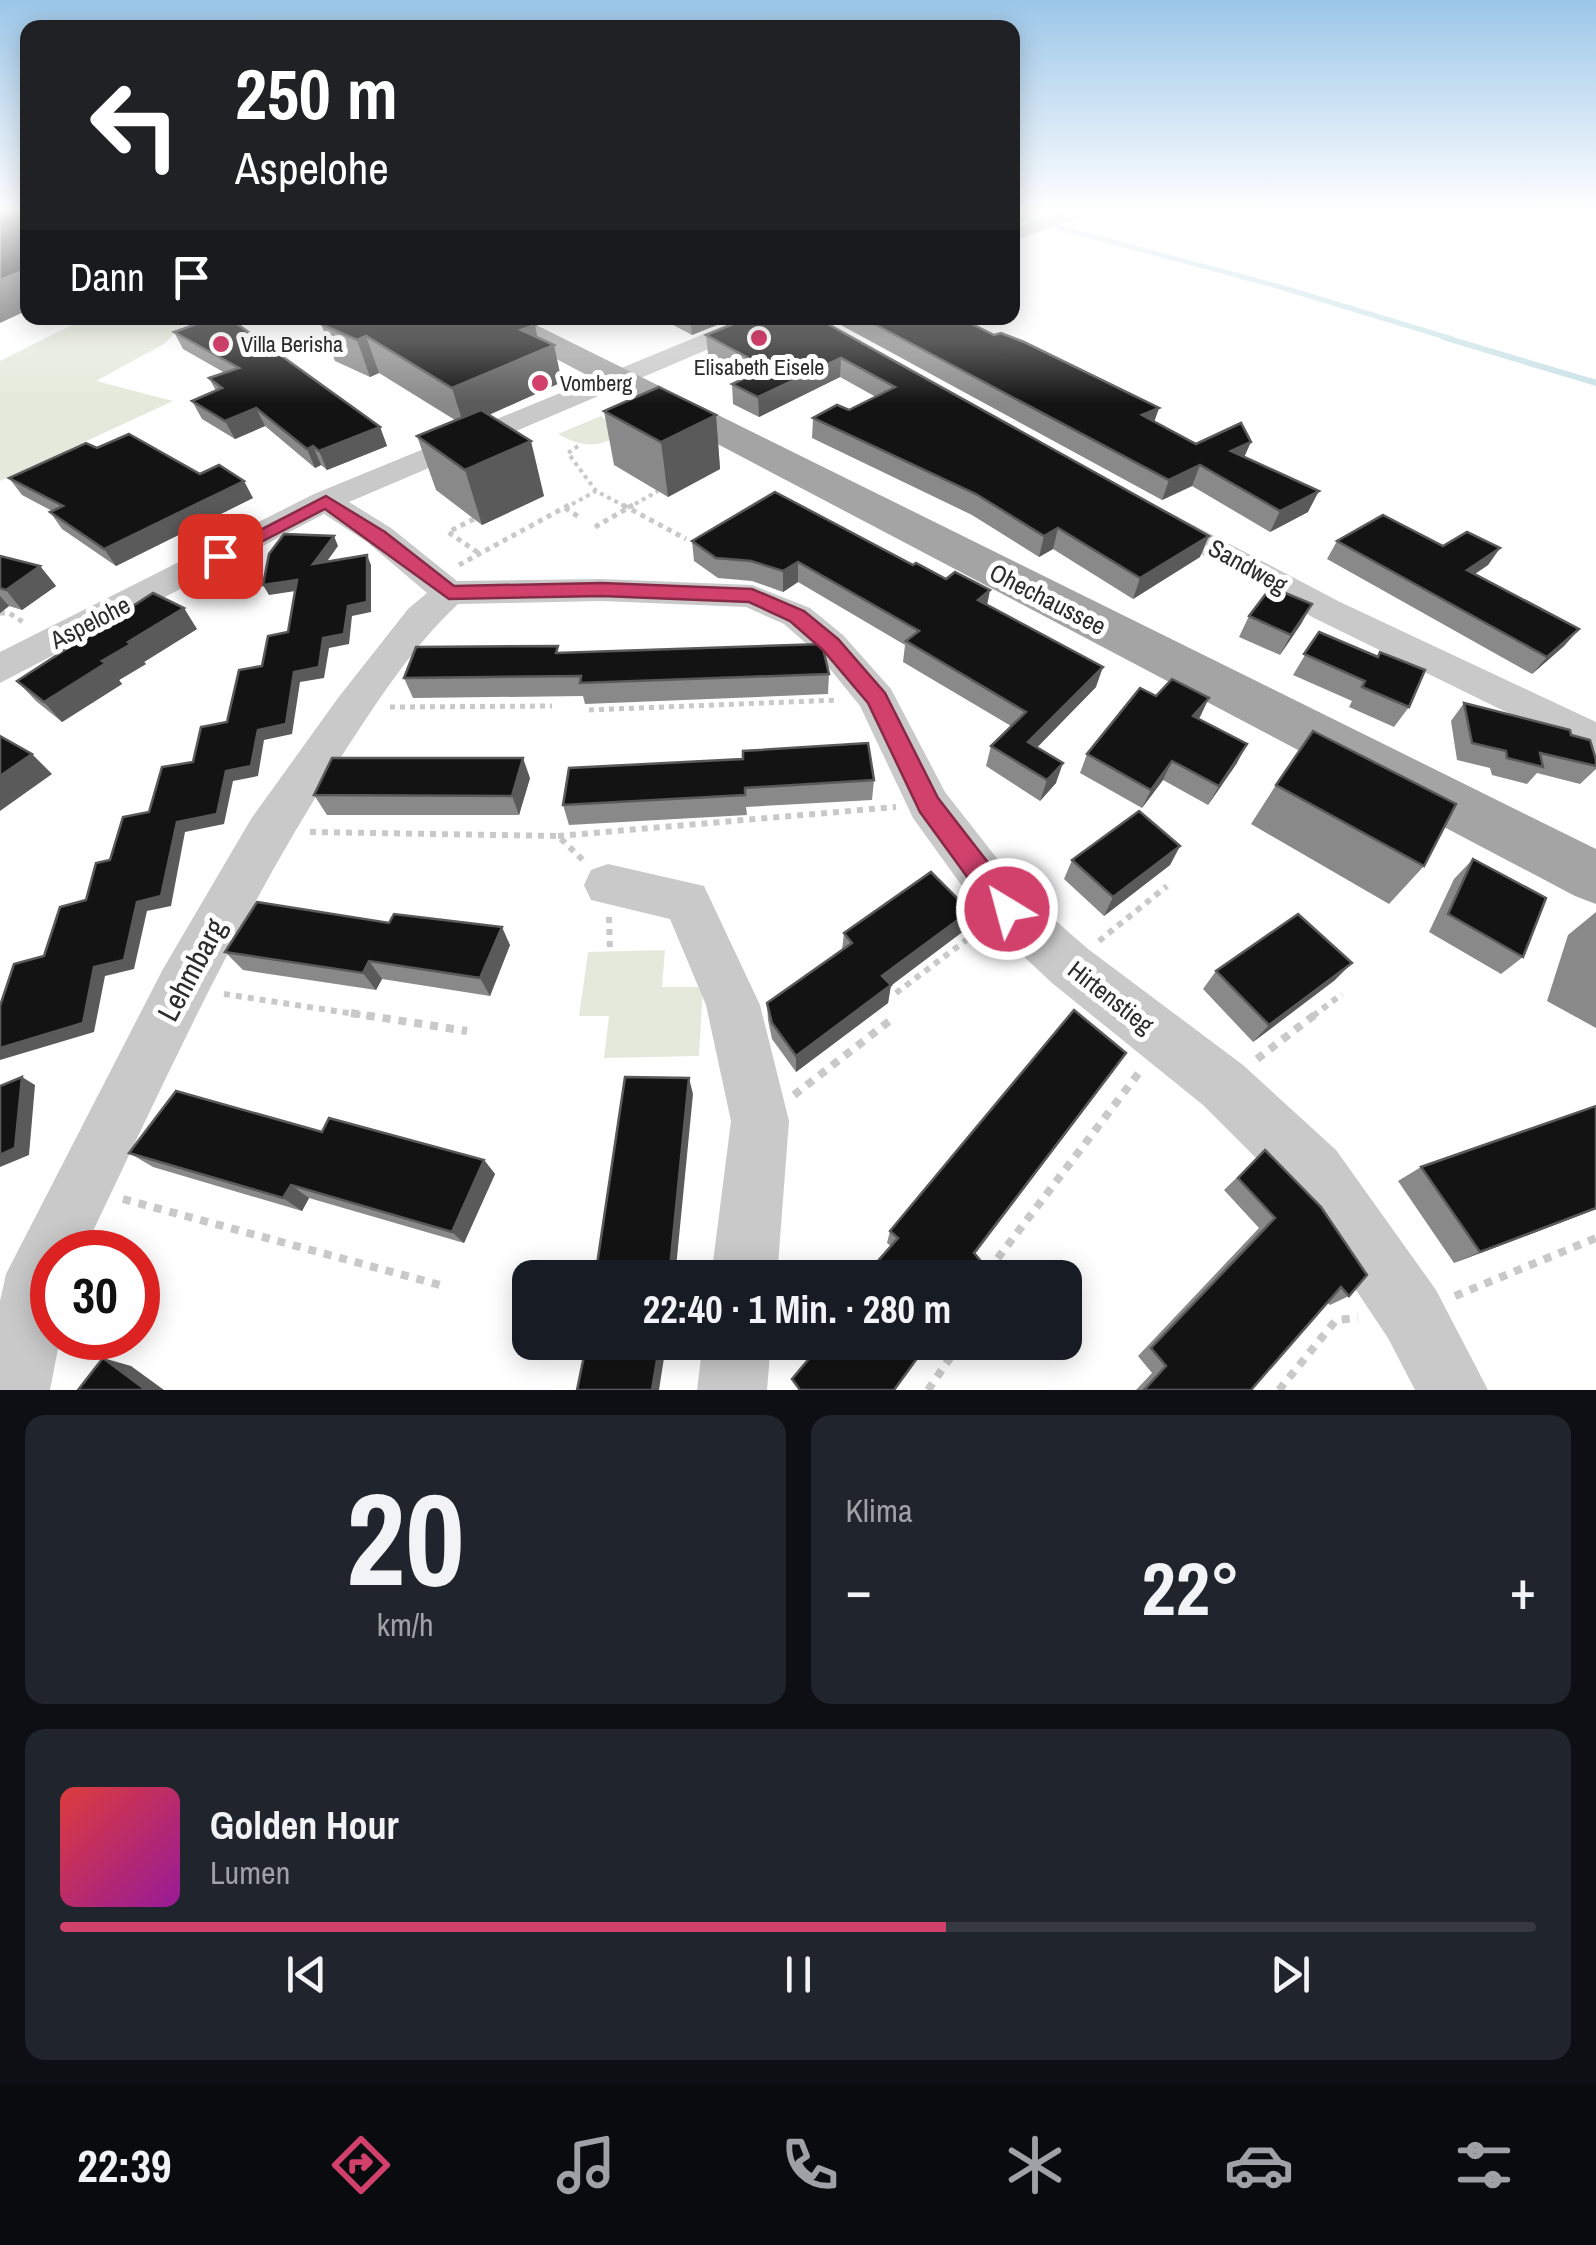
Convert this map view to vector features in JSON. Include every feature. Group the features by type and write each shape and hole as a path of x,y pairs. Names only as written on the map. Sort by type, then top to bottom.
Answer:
{"main road":[{"name":"Ohechaussee","path":"514,325 1596,878"}],"street":[{"name":"Aspelohe","path":"0,669 326,501 745,325"},
{"path":"326,501 379,536 440,586"},
{"name":"Sandweg","path":"1134,502 1326,610 1596,740"},
{"name":"Hirtenstieg","path":"440,586 752,596 797,616 830,644 877,699 929,804 1007,909 1070,966 1223,1085 1314,1172 1412,1314 1453,1390"},
{"name":"Lehmbarg","path":"15,1390 16,1323 182,987 267,832 440,586"},
{"path":"608,885 687,901 733,1005 760,1121 746,1260"},
{"path":"732,1390 735,1360"}],"path":[{"path":"578,446 568,452 596,491 686,539"},
{"path":"440,586 480,554 596,491"},
{"path":"595,528 658,491"},
{"path":"565,508 579,517"},
{"path":"474,519 448,532 480,554"},
{"path":"518,533 527,540"},
{"path":"588,710 877,699"},
{"path":"352,708 552,706"},
{"path":"267,832 558,836 929,804"},
{"path":"558,836 608,885"},
{"path":"1070,966 1166,886"},
{"path":"896,993 1007,909"},
{"path":"182,987 468,1031"},
{"path":"1223,1085 1342,994"},
{"path":"760,1121 892,1019"},
{"path":"996,1260 1164,1039"},
{"path":"82,1188 440,1285"},
{"path":"928,1390 948,1360"}],"shaded area":[{"path":"72,325 183,325 164,344 96,381 173,401 0,481 0,361"},
{"path":"601,416 627,433 592,444 558,434"},
{"path":"665,950 662,987 703,987 699,1056 604,1058 609,1016 579,1016 588,952"}],"building":[{"path":"0,273 18,273 0,280"},
{"path":"194,325 239,325 380,427 319,451 313,446 307,449 256,408 225,421 192,401 222,388 209,378 239,368 174,332"},
{"path":"323,325 535,325 521,330 554,345 452,388 366,336 357,340"},
{"path":"731,325 830,325 1209,536 1140,578 1058,528 1044,536 976,494 813,418 837,405 849,410 895,387 841,358 758,397 732,384 767,368 706,335"},
{"path":"876,325 974,325 994,335 1001,333 1159,408 1142,415 1196,444 1241,423 1251,442 1231,451 1319,491 1280,511 1200,465 1169,480"},
{"path":"659,387 716,415 661,442 604,411"},
{"path":"481,410 531,441 465,470 417,436"},
{"path":"129,434 200,474 219,465 244,481 104,549 50,512 63,506 9,478 86,443 97,448"},
{"path":"775,492 913,565 916,563 946,579 955,572 990,590 978,600 1103,667 1028,742 1063,763 1047,780 991,746 1026,712 906,641 919,631 798,562 783,571 751,561 716,558 692,541"},
{"path":"1383,515 1443,546 1467,532 1500,548 1467,570 1579,629 1547,657 1337,541"},
{"path":"284,534 334,536 313,564 367,555 367,602 348,606 344,634 323,638 319,667 294,672 286,724 258,730 251,766 226,771 217,814 177,822 161,896 137,902 124,960 94,967 83,1023 0,1048 0,1006 14,964 44,956 60,907 86,900 96,863 110,860 123,817 149,812 162,767 193,762 201,727 227,722 239,670 262,666 268,636 288,632 297,580 263,585 269,554"},
{"path":"0,556 40,566 6,590 0,588"},
{"path":"1271,587 1312,604 1291,635 1249,616"},
{"path":"153,593 184,608 44,702 17,681"},
{"path":"1319,632 1378,657 1380,652 1425,670 1409,707 1362,687 1365,681 1304,654"},
{"path":"822,644 829,674 580,683 581,676 404,678 416,647 558,646 556,653"},
{"path":"1172,679 1209,698 1193,716 1247,744 1219,786 1172,761 1151,790 1087,754 1140,688 1156,696"},
{"path":"1464,703 1570,730 1571,735 1590,740 1596,766 1540,753 1543,767 1507,758 1506,751 1472,743"},
{"path":"1313,731 1456,804 1424,866 1276,785"},
{"path":"0,736 32,754 0,776"},
{"path":"868,743 874,780 745,788 745,795 563,805 569,768 743,759 743,751"},
{"path":"332,758 523,758 512,796 314,795"},
{"path":"1139,811 1180,846 1113,897 1072,860"},
{"path":"1473,859 1546,898 1523,957 1448,914"},
{"path":"931,872 970,911 882,976 891,985 796,1056 772,1023 767,1003 852,943 844,933"},
{"path":"257,902 389,923 394,914 502,927 480,978 369,961 363,973 225,952"},
{"path":"1298,914 1352,963 1269,1025 1216,971"},
{"path":"1074,1010 1126,1053 974,1253 980,1260 879,1260 898,1238 890,1231"},
{"path":"22,1077 15,1148 0,1155 0,1086"},
{"path":"625,1077 689,1078 671,1260 598,1260"},
{"path":"176,1091 322,1132 329,1118 484,1160 452,1232 291,1185 283,1198 129,1153"},
{"path":"1596,1106 1596,1208 1480,1252 1421,1167"},
{"path":"1265,1150 1321,1207 1367,1275 1349,1296 1341,1287 1251,1390 1144,1390 1166,1366 1151,1348 1275,1218 1238,1178"},
{"path":"101,1360 106,1360 146,1390 78,1390"},
{"path":"583,1360 657,1360 652,1390 577,1390"},
{"path":"808,1360 916,1360 894,1390 800,1390 792,1379"}],"waterway":[{"path":"1228,273 1452,339"},
{"path":"1443,337 1596,383"}],"place":[{"name":"Elisabeth Eisele","path":"759,338"},
{"name":"Villa Berisha","path":"221,344"},
{"name":"Vomberg","path":"540,383"}],"route":[{"path":"220,556 326,501 379,536 449,593 602,590 752,596 797,616 830,644 877,699 889,716 929,804 1007,909"}]}
